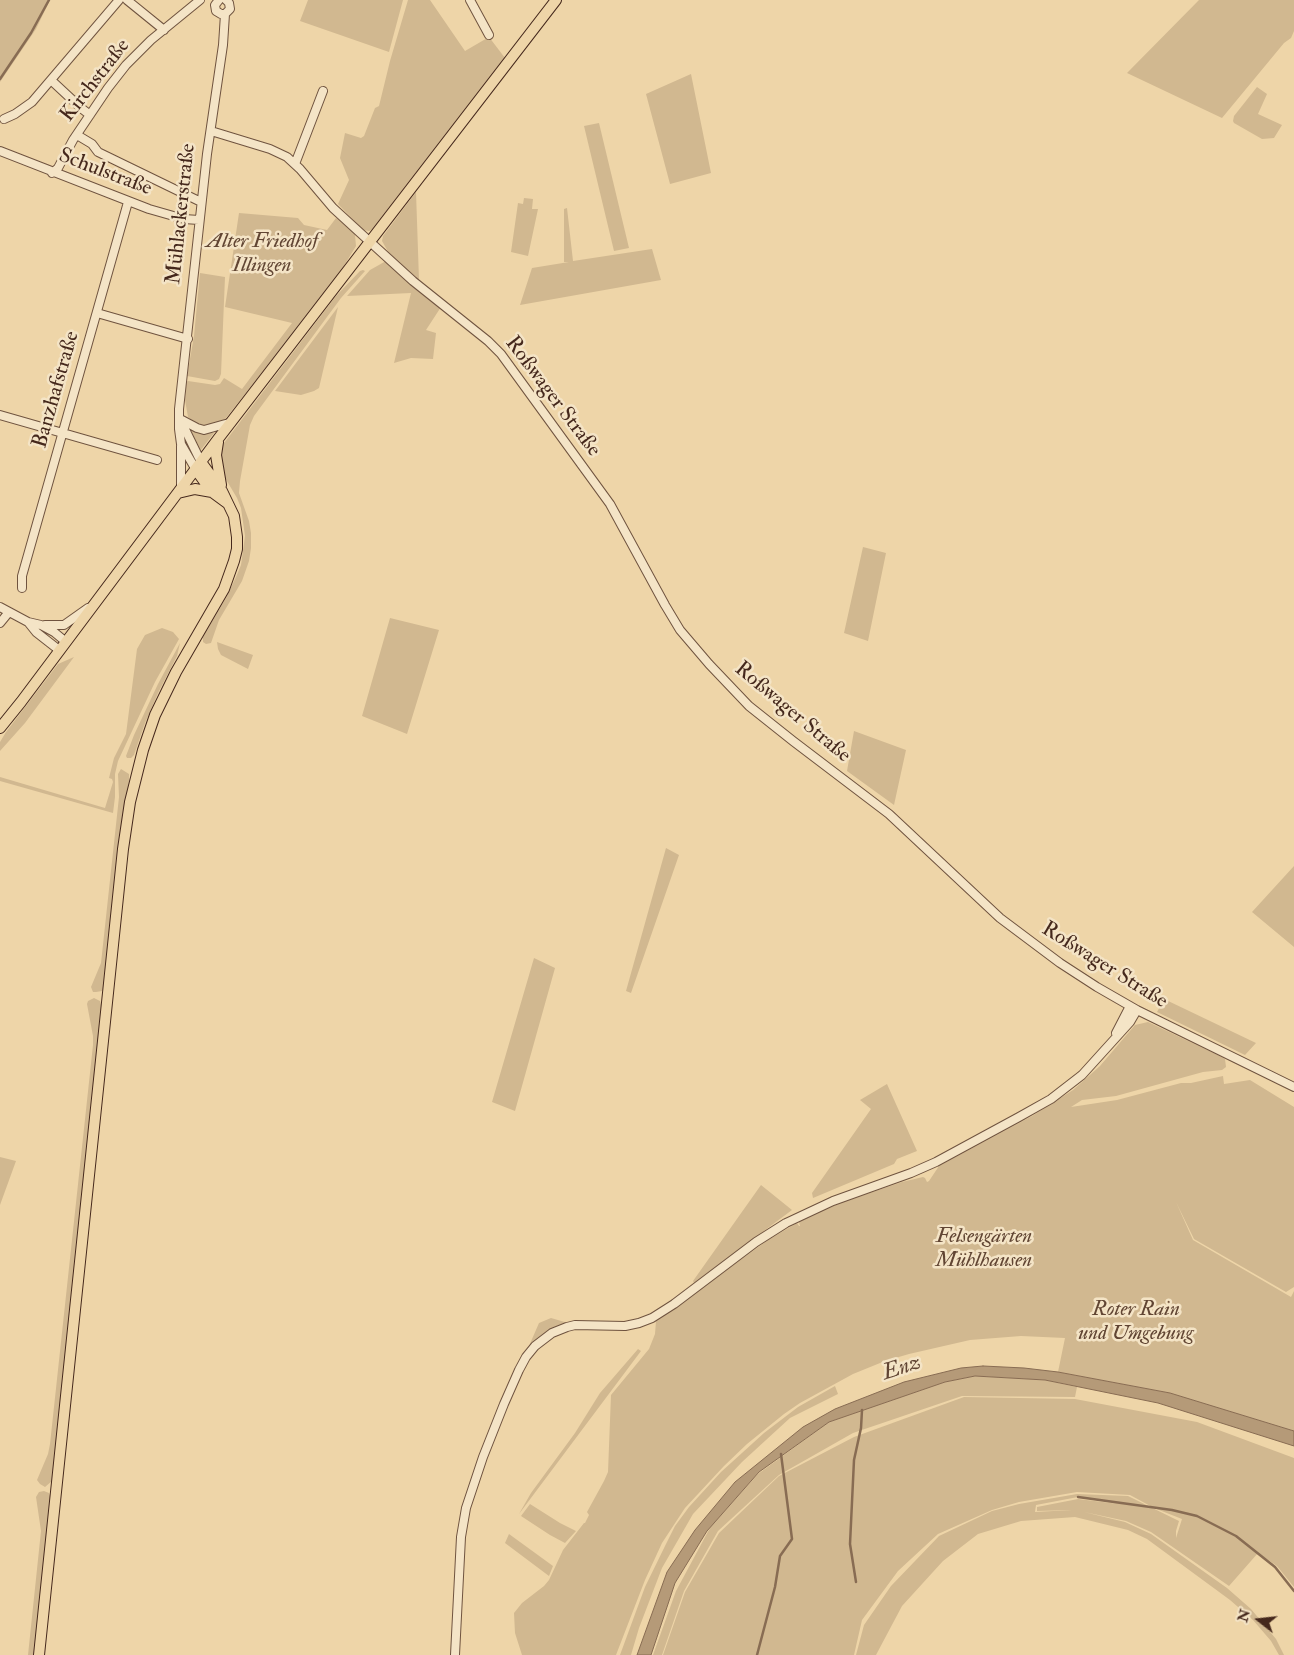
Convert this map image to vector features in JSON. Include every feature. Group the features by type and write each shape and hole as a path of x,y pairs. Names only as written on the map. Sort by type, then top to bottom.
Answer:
{"main road":[{"path":"0,728 218,439 556,0"},
{"path":"217,491 216,455 218,439"},
{"path":"38,1655 111,959 130,802 143,750 155,715 176,672 224,589 237,549 234,516 227,503 199,466"},
{"path":"180,491 217,491"}],"street":[{"path":"4,119 32,102 119,0"},
{"path":"127,0 164,30"},
{"name":"Kirchstraße","path":"52,173 58,168 90,115 126,66 164,30 200,0"},
{"path":"223,0 230,9 225,14 221,14 216,11 215,5 223,0"},
{"path":"470,0 489,34"},
{"name":"Mühlackerstraße","path":"199,466 180,419 179,409 188,339 201,202 223,45 225,14"},
{"path":"52,80 90,115"},
{"path":"294,164 323,91"},
{"name":"Roßwager Straße","path":"211,131 270,149 287,157 333,208 413,281 488,341 507,362 610,504 680,630 728,685 771,724 889,814 1000,918 1030,942 1082,978 1137,1010 1294,1087"},
{"path":"77,135 92,144 98,152 201,202"},
{"name":"Schulstraße","path":"0,151 128,202 174,217 199,220"},
{"name":"Banzhafstraße","path":"22,588 22,576 128,202"},
{"path":"97,313 188,339"},
{"path":"0,415 156,460"},
{"path":"180,419 204,430 231,423"},
{"name":"Mühlackerstraße","path":"180,419 178,429 181,444 199,466"},
{"path":"180,491 181,444"},
{"path":"0,608 28,622 41,625 64,625 95,602"},
{"path":"0,623 9,612"},
{"path":"28,622 36,632 62,646"},
{"path":"41,625 54,632 62,646"},
{"path":"1115,1038 1130,1006"},
{"path":"455,1655 461,1537 468,1502 490,1438 513,1382 526,1357 540,1341 558,1330 575,1325 625,1326 652,1318 674,1304 756,1242 795,1218 833,1201 936,1162 1039,1106 1082,1075 1130,1022 1137,1010"}],"green space":[{"path":"0,0 50,0 36,29 0,82"},
{"path":"308,0 403,0 389,52 300,21"},
{"path":"408,0 430,0 465,51 489,37 505,58 374,229 369,231 363,230 338,204 349,180 340,158 345,133 361,138 364,136 375,108 379,106"},
{"path":"1199,0 1294,0 1294,31 1291,38 1284,43 1222,118 1127,73"},
{"path":"691,74 711,173 670,184 646,94"},
{"path":"1257,87 1267,94 1258,114 1282,125 1274,138 1262,139 1233,121 1234,116"},
{"path":"599,123 629,248 614,251 584,126"},
{"path":"416,192 419,280 390,255 382,241 383,236"},
{"path":"524,198 533,199 532,209 538,209 528,256 511,252 518,203 523,204"},
{"path":"567,208 573,261 652,249 661,280 520,305 532,268 569,262 564,262 564,209"},
{"name":"Alter Friedhof Illingen","path":"239,213 298,218 304,225 327,230 336,218 352,230 355,235 356,246 336,279 226,418 218,424 208,427 198,425 188,417 185,400 186,382 215,385 220,384 224,378 242,389 292,323 225,307"},
{"path":"386,261 441,307 426,330 436,333 433,359 411,358 394,363 411,293 347,296 370,270"},
{"path":"363,270 365,271 341,298 254,416 250,425 239,493 249,521 251,533 249,561 242,581 219,620 211,643 206,644 203,642 203,637 226,598 241,565 245,536 241,508 221,471 221,449 336,296"},
{"path":"200,273 225,277 221,374 219,379 215,381 187,376 194,336"},
{"path":"338,307 319,388 301,395 275,391"},
{"path":"190,428 197,432 214,433 200,451"},
{"path":"863,547 886,553 868,641 844,633"},
{"path":"390,618 439,630 407,734 362,716"},
{"path":"162,628 173,632 179,639 155,682 118,761 115,774 113,813 0,781 0,777 105,808 113,782 109,778 114,758 126,734 137,649 145,635"},
{"path":"217,642 253,655 248,669 221,655"},
{"path":"180,643 177,656 158,693 134,755 131,758 127,758 126,756 134,735"},
{"path":"74,657 25,723 0,751 0,742 6,732 58,664"},
{"path":"854,731 906,750 894,805 847,771"},
{"path":"121,769 129,774 129,781 119,842 104,988 102,991 93,992 91,987 101,963 119,797 118,774"},
{"path":"666,848 679,855 631,993 626,991"},
{"path":"1294,866 1294,947 1252,912"},
{"path":"534,958 555,968 515,1111 492,1102"},
{"path":"94,998 100,1001 102,1009 52,1481 45,1487 37,1480 48,1454 50,1444 93,1045 87,1004 88,1001"},
{"path":"1164,999 1256,1043 1245,1055 1157,1012"},
{"path":"1148,1022 1220,1056 1225,1059 1226,1067 1222,1070 1203,1072 1116,1096 1082,1100 1071,1107 1117,1100 1181,1083 1191,1083 1223,1076 1224,1084 1250,1080 1294,1107 1294,1287 1286,1292 1194,1239 1176,1202 1193,1240 1291,1297 1294,1291 1294,1431 1170,1393 1058,1372 1065,1338 1021,1336 970,1340 909,1354 853,1374 800,1403 747,1444 724,1466 685,1508 662,1543 645,1580 616,1655 522,1655 515,1633 514,1613 522,1603 549,1580 563,1550 585,1523 589,1515 587,1512 608,1472 611,1395 649,1349 655,1334 656,1321 768,1240 797,1223 800,1226 799,1222 809,1216 902,1182 923,1177 927,1182 929,1181 939,1166 1032,1116 1073,1090 1100,1066 1135,1025"},
{"path":"887,1084 917,1151 897,1159 894,1164 813,1198 812,1193 871,1109 860,1100"},
{"path":"0,1157 16,1161 0,1205"},
{"path":"761,1185 792,1210 694,1283 693,1281"},
{"path":"551,1318 575,1325 558,1330 526,1357 539,1323"},
{"path":"638,1349 641,1351 519,1514 531,1493 575,1433 600,1393"},
{"path":"975,1376 1045,1380 1077,1387 1075,1397 962,1396 853,1433 779,1475 718,1531 684,1591 662,1655 653,1655 676,1591 711,1526 758,1474 829,1422 945,1382"},
{"path":"835,1386 838,1394 790,1418 742,1462 693,1514 662,1568 639,1628 631,1655 620,1655 645,1587 675,1526 689,1507 721,1472 764,1433 798,1407"},
{"path":"964,1397 1075,1399 1197,1422 1294,1458 1294,1587 1277,1566 1258,1553 1229,1586 1151,1532 1126,1521 1084,1512 1125,1522 1151,1534 1227,1588 1251,1609 1276,1639 1284,1655 1279,1655 1271,1641 1253,1620 1230,1600 1147,1539 1128,1530 1075,1517 1021,1521 978,1534 943,1561 902,1606 876,1655 856,1655 864,1625 891,1586 939,1536 992,1511 1019,1504 1077,1494 1128,1496 1179,1521 1176,1538 1182,1519 1154,1508 1130,1495 1077,1492 1019,1502 992,1510 938,1534 898,1571 862,1620 854,1655 663,1655 685,1592 719,1533 779,1476 854,1437","holes":["1078,1497 1119,1504 1078,1499 1037,1507 1037,1511 1072,1510 1035,1512 1036,1505"]},
{"path":"39,1492 49,1493 51,1499 34,1655 28,1655 41,1531 36,1497"},
{"path":"530,1504 576,1531 565,1543 550,1535 521,1516"},
{"path":"509,1534 553,1566 549,1576 505,1543"}],"shaded area":[{"path":"983,1366 1058,1372 1170,1393 1294,1431 1294,1446 1158,1403 1045,1380 975,1376 945,1382 829,1422 759,1472 707,1531 675,1583 651,1655 637,1655 667,1572 695,1530 735,1482 803,1427 835,1409 904,1382 961,1368"}],"waterway":[{"path":"0,79 31,33 49,0"},
{"path":"856,1582 850,1544 854,1460 861,1428 862,1410"},
{"path":"757,1655 775,1587 780,1556 792,1539 781,1454"},
{"path":"1078,1497 1172,1510 1197,1516 1236,1536 1275,1567 1294,1591"}],"park label":[{"name":"Felsengärten Mühlhausen","path":"984,1249"},
{"name":"Roter Rain und Umgebung","path":"1136,1322"}],"water label":[{"name":"Enz","path":"902,1369"}]}
